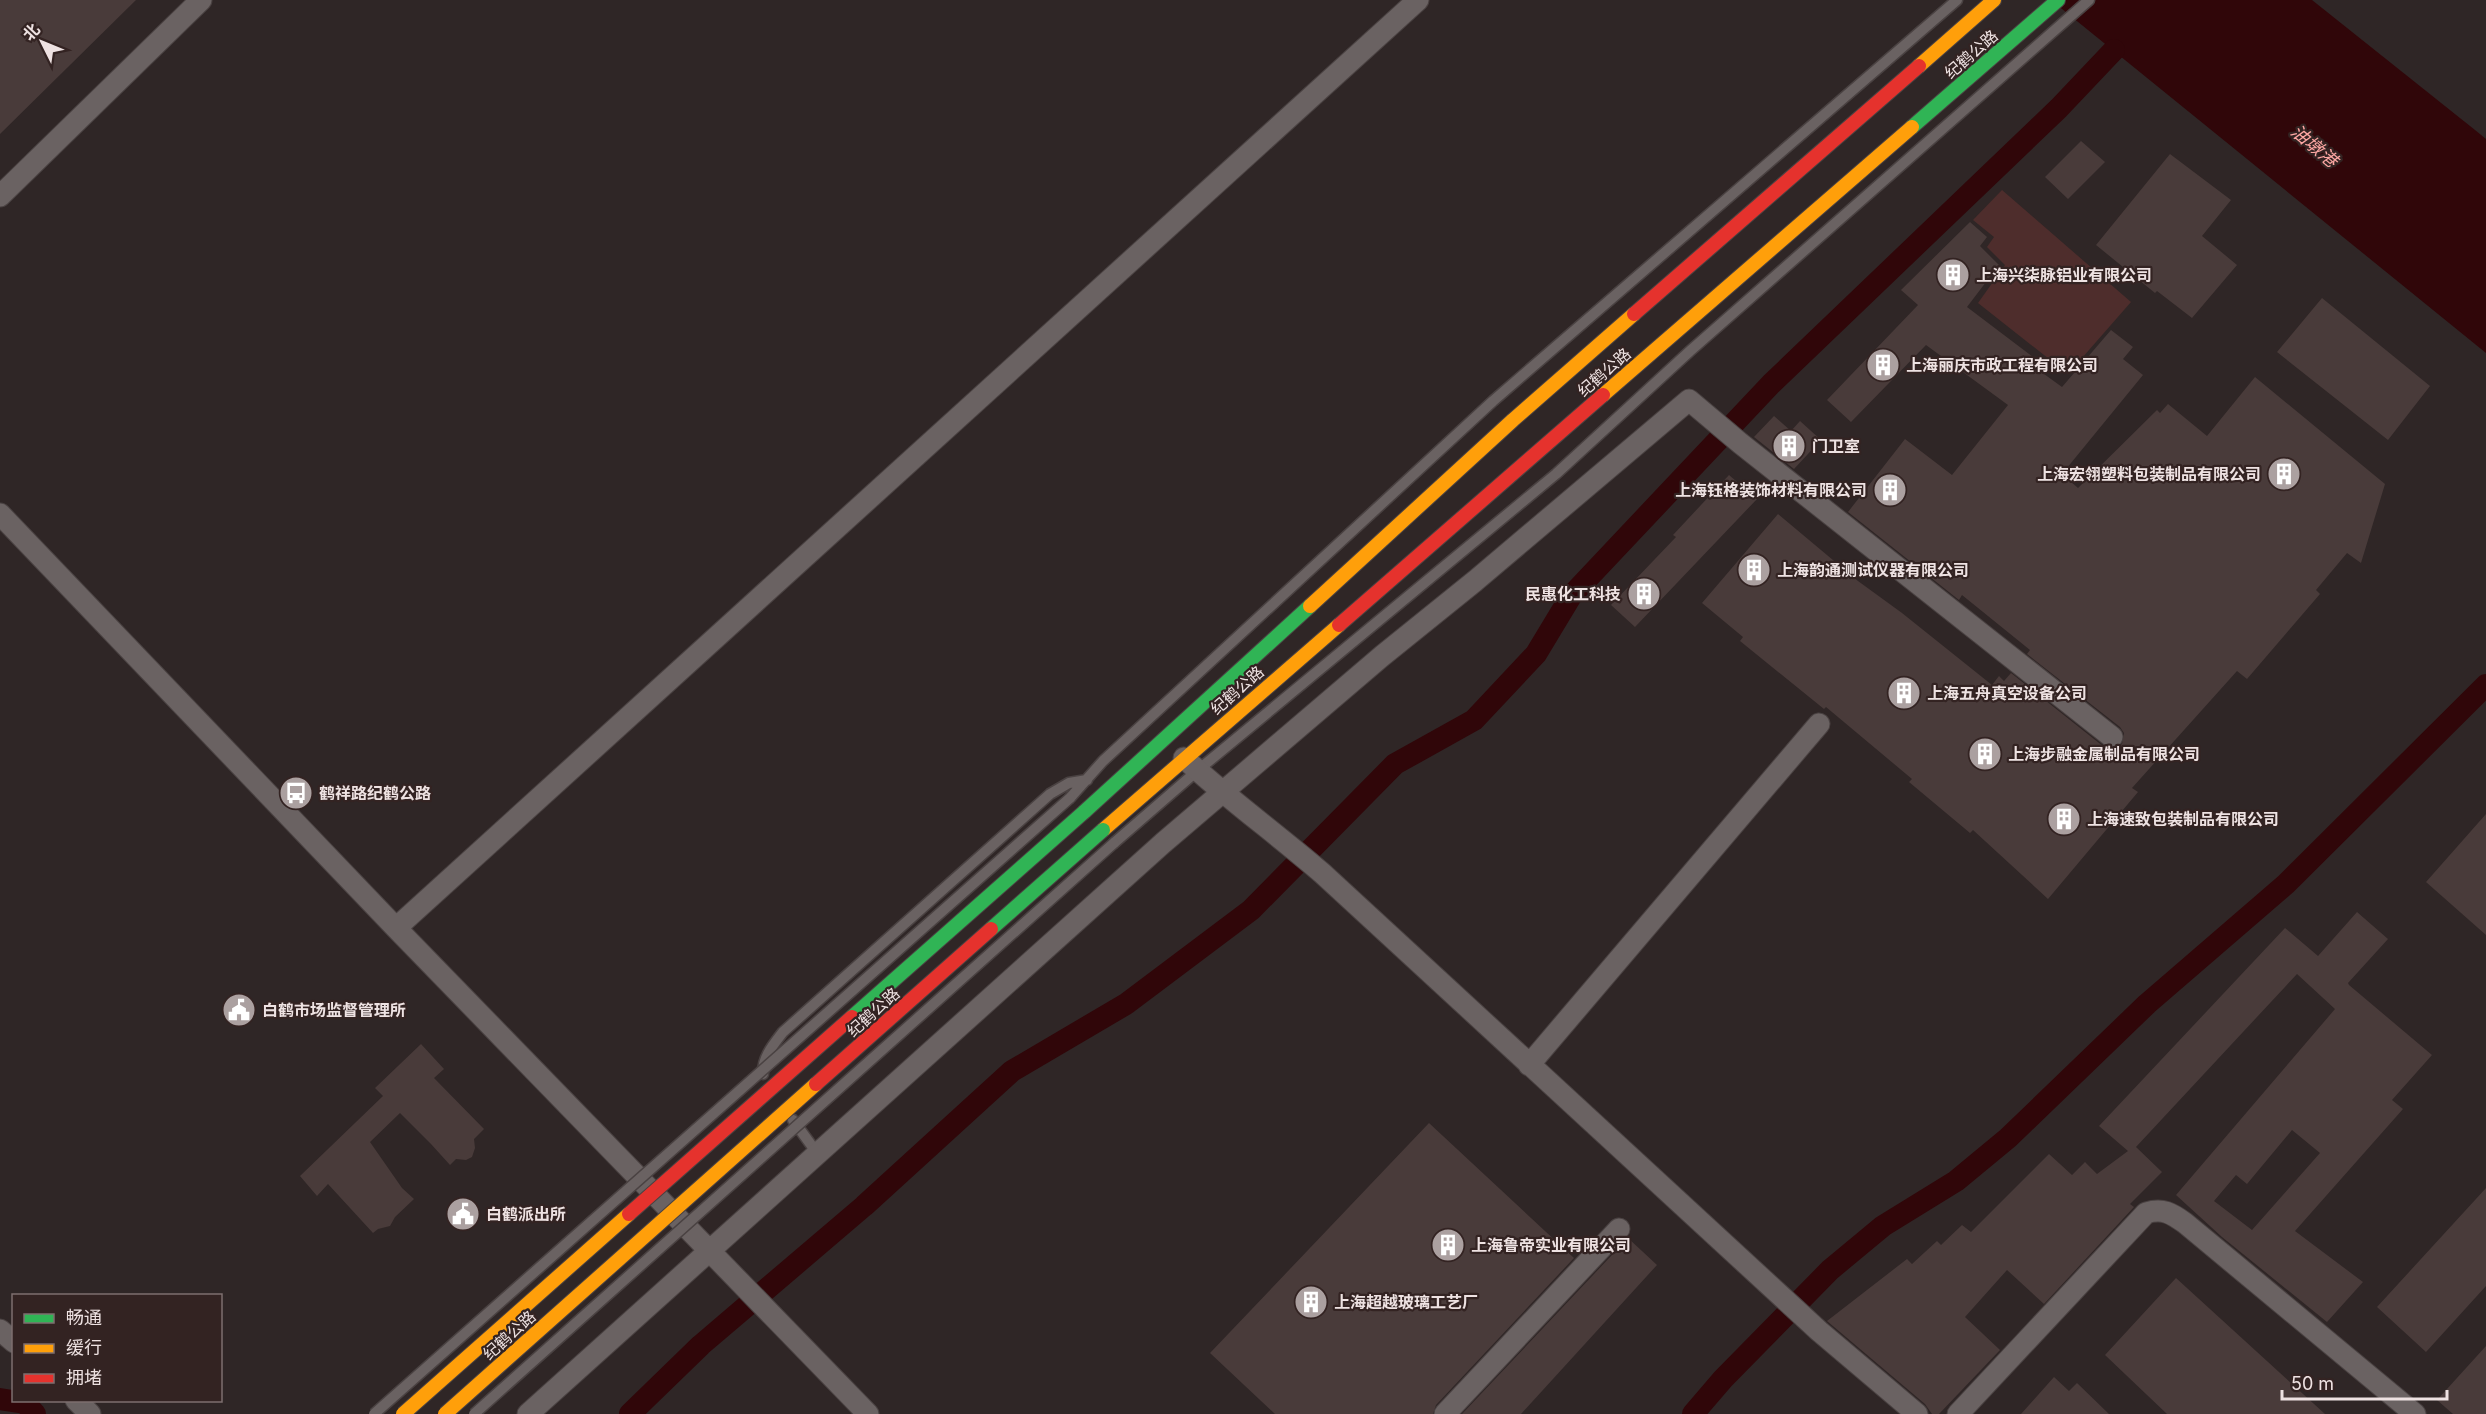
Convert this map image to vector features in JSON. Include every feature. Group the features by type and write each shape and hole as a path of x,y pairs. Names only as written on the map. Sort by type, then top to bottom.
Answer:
{"main road":[{"name":"纪鹤公路","path":"404,1414 1084,812 1513,420 1994,0"},
{"name":"纪鹤公路","path":"445,1414 1103,830 1190,764 1538,452 2058,0"}],"street":[{"path":"0,196 201,0"},
{"path":"396,928 1418,0"},
{"path":"528,1414 1163,843 1382,656 1475,581 1689,400 1740,443 2112,737"},
{"path":"0,514 396,928 868,1414"},
{"path":"1529,1065 1819,724"},
{"path":"1190,764 1222,793 1284,840 1322,873 1819,1331 1917,1414"},
{"path":"1958,1414 2146,1213 2156,1210 2168,1211 2185,1223 2415,1414"},
{"path":"1445,1414 1619,1229"},
{"path":"0,1330 12,1340"},
{"path":"77,1402 90,1414"}],"lane":[{"path":"374,1414 1070,798 1103,762 1493,401 1957,0"},
{"path":"474,1414 1114,843 1190,764 1556,474 1760,289 2090,0"},
{"path":"817,1153 764,1080 763,1066 770,1048 783,1032 1050,794 1069,783 1087,780"}],"shaded area":[{"path":"2002,190 2131,302 2068,374 1978,303 2005,265 1987,247 1994,237 1973,220"}],"water":[{"name":"油墩港","path":"2051,0 2312,0 2475,130 2486,139 2486,353"}],"building":[{"path":"0,0 136,0 0,134"},
{"path":"2081,141 2105,162 2068,199 2045,177"},
{"path":"2170,154 2231,200 2202,236 2237,265 2192,318 2157,291 2155,293 2096,245"},
{"path":"1970,222 1987,237 1980,246 1999,265 1967,307 2033,357 2029,363 2062,387 2111,330 2133,347 2123,359 2143,375 2062,474 2078,488 2157,410 2160,413 2168,404 2207,436 2255,377 2385,484 2361,563 2347,553 2316,590 2320,594 2247,679 2237,671 2132,788 2138,792 2048,899 1973,830 1970,833 1909,782 1912,779 1826,707 1824,709 1740,641 1743,637 1702,603 1778,514 1858,581 1992,685 1999,676 2004,681 2011,673 2104,747 2116,749 2122,744 2124,733 2120,727 2027,654 2030,650 1962,595 1959,600 1848,512 1905,439 1952,475 2008,405 1926,345 1851,422 1827,400 1918,305 1901,290"},
{"path":"2322,298 2430,386 2388,440 2277,352"},
{"name":"门卫室","path":"1774,416 1791,431 1800,421 1821,440 1794,469 1754,437"},
{"path":"1729,475 1757,499 1635,627 1611,605 1676,537 1673,535"},
{"path":"2486,814 2486,935 2426,882"},
{"path":"2357,912 2388,939 2348,983 2349,985 2432,1055 2392,1100 2403,1109 2295,1231 2363,1282 2327,1322 2222,1237 2176,1195 2335,1009 2297,974 2136,1147 2162,1172 2130,1204 2134,1207 2044,1304 2007,1270 1965,1317 2000,1350 1939,1414 1932,1414 1925,1404 1827,1321 1907,1259 1912,1264 1937,1241 1941,1245 1962,1225 1971,1232 2049,1154 2072,1175 2085,1162 2097,1174 2128,1151 2099,1126 2285,928 2318,956","holes":["2292,1130 2320,1153 2252,1230 2214,1201 2236,1175 2247,1184"]},
{"path":"421,1044 444,1069 434,1078 484,1129 474,1139 475,1148 472,1157 466,1160 456,1159 450,1165 400,1113 370,1142 402,1188 414,1199 395,1217 390,1226 373,1233 328,1184 317,1196 300,1176 383,1096 375,1088"},
{"path":"1429,1123 1574,1258 1436,1405 1433,1414 1275,1414 1210,1353"},
{"path":"2486,1188 2486,1286 2426,1352 2377,1307"},
{"path":"1628,1238 1657,1265 1521,1414 1462,1414"},
{"path":"2176,1278 2325,1414 2167,1414 2105,1355"},
{"path":"2486,1346 2486,1414 2453,1414 2437,1400"},
{"path":"2054,1377 2069,1391 2077,1383 2109,1414 2021,1414"}],"waterway":[{"path":"630,1414 701,1345 864,1206 1012,1071 1126,1004 1251,910 1395,764 1474,720 1536,654 1571,596 1771,384 2059,108 2114,50"},
{"path":"1693,1414 1723,1379 1830,1270 1883,1226 1956,1181 2008,1138 2147,1004 2286,884 2486,685"},
{"path":"0,1399 12,1401"},
{"path":"19,1402 25,1403 35,1414"}],"traffic: fast":[{"path":"1912,127 2058,0"},
{"path":"1084,812 1310,606"},
{"path":"852,1017 1084,812"},
{"path":"991,929 1103,830"}],"traffic: slow":[{"path":"1919,66 1994,0"},
{"path":"1603,395 1912,127"},
{"path":"1310,606 1513,420 1634,314"},
{"path":"1103,830 1339,625"},
{"path":"445,1414 816,1084"},
{"path":"403,1414 629,1214"}],"traffic: jam":[{"path":"1634,314 1919,66"},
{"path":"1339,625 1603,395"},
{"path":"816,1084 991,929"},
{"path":"629,1214 852,1017"}],"place":[{"name":"上海兴柒脉铝业有限公司","path":"1953,275"},
{"name":"上海丽庆市政工程有限公司","path":"1883,365"},
{"name":"门卫室","path":"1789,446"},
{"name":"上海宏翎塑料包装制品有限公司","path":"2284,474"},
{"name":"上海钰格装饰材料有限公司","path":"1890,490"},
{"name":"上海韵通测试仪器有限公司","path":"1754,570"},
{"name":"民惠化工科技","path":"1644,594"},
{"name":"上海五舟真空设备公司","path":"1904,693"},
{"name":"上海步融金属制品有限公司","path":"1985,754"},
{"name":"鹤祥路纪鹤公路","path":"296,793"},
{"name":"上海速致包装制品有限公司","path":"2064,819"},
{"name":"白鹤市场监督管理所","path":"239,1010"},
{"name":"白鹤派出所","path":"463,1214"},
{"name":"上海鲁帝实业有限公司","path":"1448,1245"},
{"name":"上海超越玻璃工艺厂","path":"1311,1302"}]}
